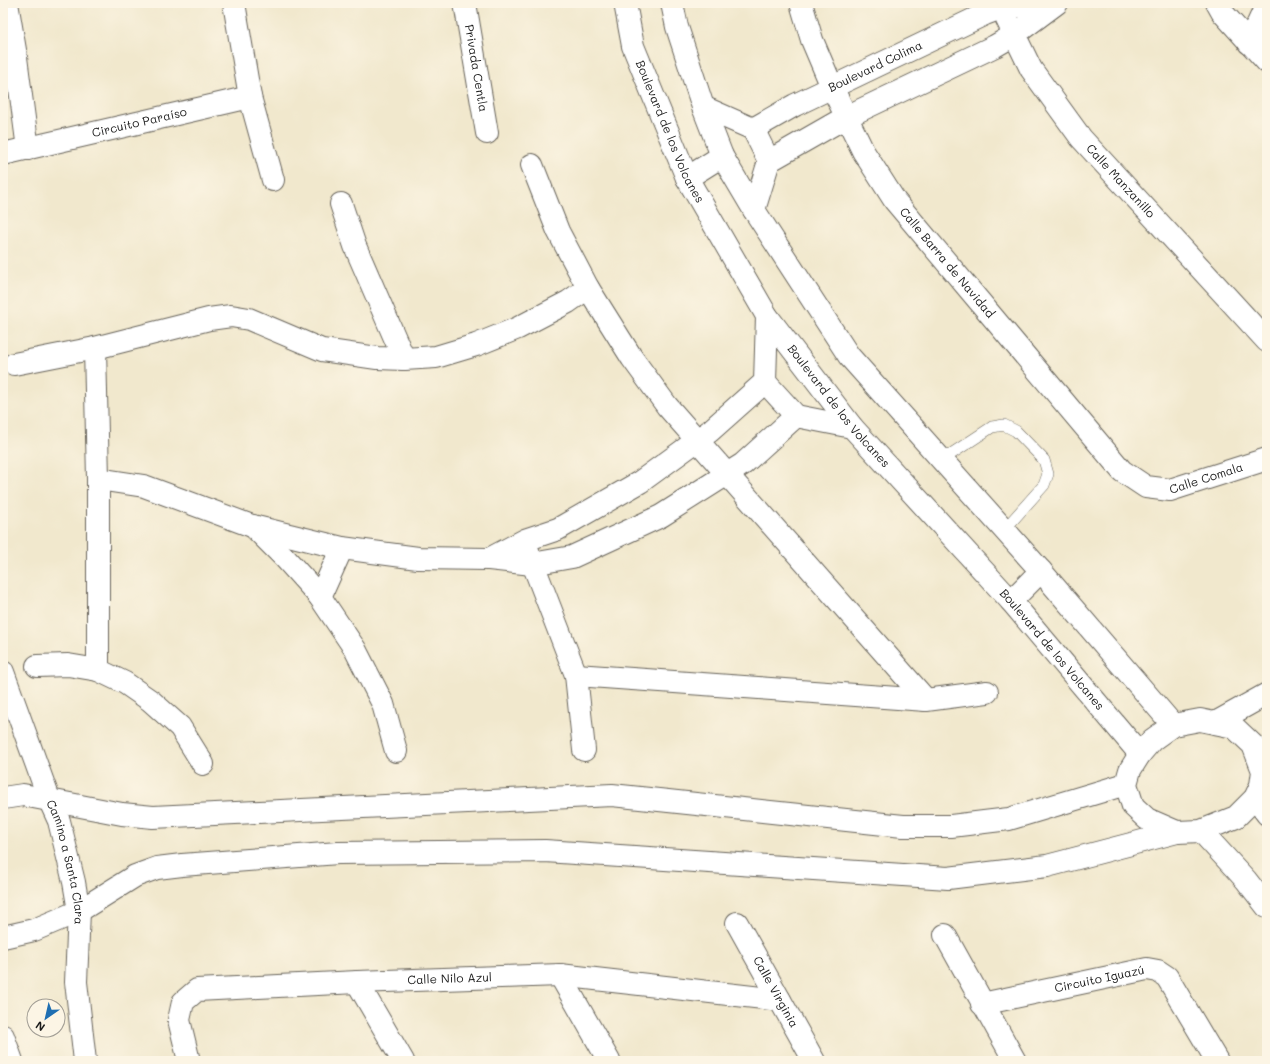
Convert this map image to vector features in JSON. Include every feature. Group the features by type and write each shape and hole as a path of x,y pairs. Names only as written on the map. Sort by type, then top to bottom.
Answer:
{"street":[{"path":"7,3 15,50 28,149"},
{"path":"234,3 250,97 272,180"},
{"name":"Privada Centla","path":"465,3 487,133"},
{"name":"Boulevard de los Volcanes","path":"625,3 634,46 687,178 767,316 852,427 1011,601 1140,754"},
{"path":"672,3 677,27 702,107 722,156 754,210 849,356 1041,570 1173,725"},
{"name":"Calle Barra de Navidad","path":"801,3 812,40 846,117 863,151 895,201 1122,471 1146,487"},
{"name":"Boulevard Colima","path":"753,129 795,105 985,14 1000,5 1056,3"},
{"name":"Boulevard Colima","path":"769,161 846,117 995,46 1014,35 1056,3"},
{"path":"1217,3 1222,12 1267,62"},
{"path":"1249,43 1267,4"},
{"name":"Calle Manzanillo","path":"1000,5 1031,69 1081,138 1267,341"},
{"name":"Circuito Paraíso","path":"3,154 250,97"},
{"path":"702,107 753,129 769,161 754,210"},
{"path":"687,178 722,156"},
{"path":"532,165 558,231 588,288 636,364 667,406 696,440 926,700"},
{"path":"341,204 355,246 404,360"},
{"path":"14,364 95,348 209,319 231,316 249,319 322,350 377,358 404,360 436,357 476,345 518,328 568,302 588,288"},
{"path":"767,316 765,382 796,416 852,427"},
{"path":"95,348 98,479 98,670"},
{"path":"489,559 525,540 558,529 640,482 710,431 765,382"},
{"path":"98,479 144,486 252,526 342,548 418,558 489,559 532,564 572,557 661,516 743,464 796,416"},
{"name":"Calle Comala","path":"1146,487 1170,490 1267,459"},
{"path":"252,526 284,557 320,597 355,649 383,704 396,751"},
{"path":"525,540 532,564 576,675 584,750"},
{"path":"320,597 342,548"},
{"path":"1011,601 1041,570"},
{"path":"37,666 68,665 98,670 125,683 151,701 180,726 203,764"},
{"name":"Camino a Santa Clara","path":"3,672 49,799 59,821 74,882 79,911 76,982 85,1061"},
{"path":"576,675 926,700 986,692"},
{"path":"1215,723 1267,694"},
{"path":"3,937 34,930 79,911 135,876 157,868 338,853 545,852 948,878 1046,866 1178,832 1201,832 1236,817 1262,795 1263,771 1254,745 1234,727 1200,720 1173,725 1152,740 1140,754 1130,770 1126,784 1133,806 1147,819 1178,832"},
{"path":"3,798 22,795 122,814 153,817 612,795 903,826 951,826 1009,819 1126,784"},
{"path":"1201,832 1246,880 1267,907"},
{"name":"Calle Virginia","path":"737,923 814,1061"},
{"path":"945,935 1015,1061"},
{"name":"Circuito Iguazú","path":"982,1004 1147,969 1158,970 1167,977 1217,1061"},
{"path":"560,975 609,1061"},
{"name":"Calle Nilo Azul","path":"189,1061 180,1020 183,1002 197,990 358,982 560,975 780,1000"},
{"path":"358,982 403,1061"},
{"path":"3,1036 12,1061"}],"lane":[{"path":"942,460 992,427 1004,425 1016,431 1044,460 1048,474 1044,485 1004,530"}]}
